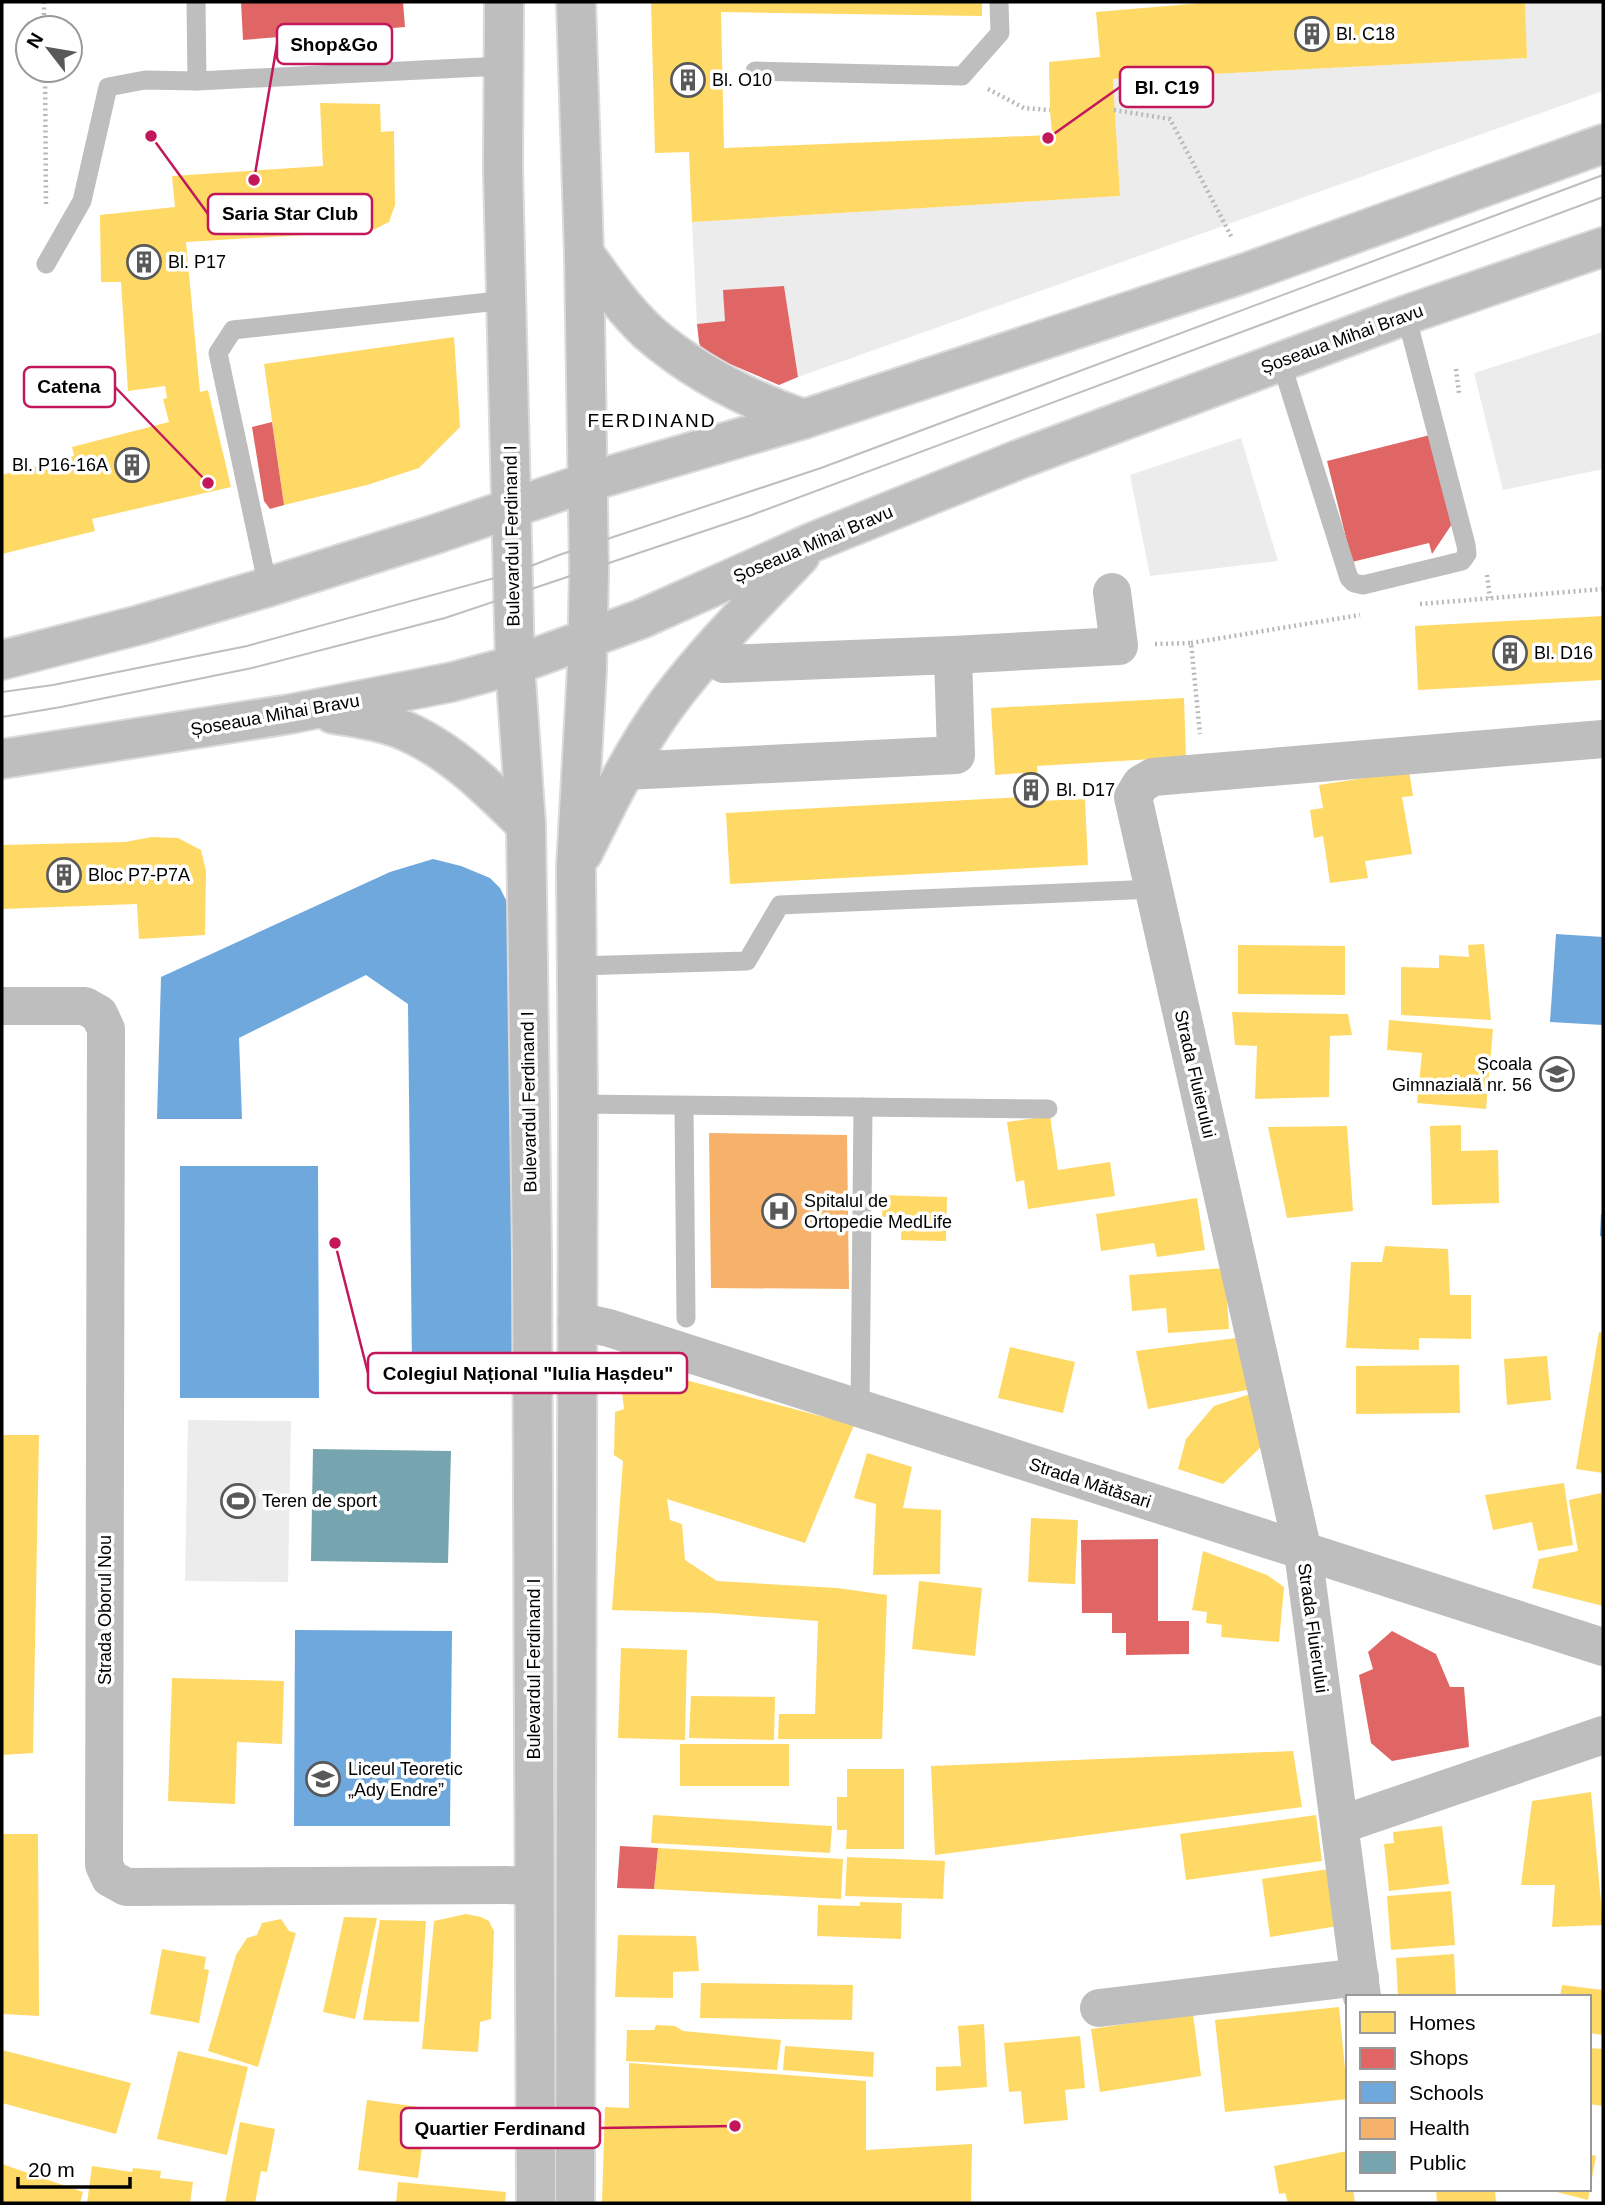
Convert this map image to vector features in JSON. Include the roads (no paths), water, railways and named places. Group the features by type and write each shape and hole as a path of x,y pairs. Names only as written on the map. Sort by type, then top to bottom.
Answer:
{"main road":[{"name":"Bulevardul Ferdinand I","path":"503,2 503,170 515,665 526,825 532,1256 536,2203"},
{"path":"575,2203 578,1104 576,867 588,639 584,253 576,2"},
{"path":"2,660 139,625 268,587 588,482 804,419 1245,273 1603,144"},
{"name":"Șoseaua Mihai Bravu","path":"2,759 290,714 452,682 515,665 641,619 813,542 1020,459 1406,315 1603,247"},
{"path":"584,253 617,299 649,332 676,353 730,388 804,419"},
{"path":"527,965 625,771 666,705 700,662 813,542"},
{"path":"724,664 1119,646 1112,592"},
{"path":"625,771 956,755 953,655"},
{"path":"290,714 331,714 371,720 410,733 445,752 526,825"},
{"name":"Strada Fluierului","path":"1361,1987 1303,1552 1133,797 1140,784 1153,777 1603,739"},
{"name":"Strada Oborul Nou","path":"2,1006 85,1006 99,1014 106,1029 104,1864 110,1878 126,1886 534,1885"},
{"name":"Strada Mătăsari","path":"577,1321 609,1328 1603,1647"},
{"path":"1340,1825 1603,1735"},
{"path":"534,1835 576,1835"},
{"path":"1099,2008 1361,1987"}],"lane":[{"path":"196,2 197,81"},
{"path":"755,71 962,76 1000,33 999,2"},
{"path":"46,264 82,201 108,87 145,80 197,81 502,65"},
{"path":"268,587 218,353 233,330 507,300"},
{"path":"1281,362 1349,578 1354,583 1363,585 1462,561 1467,554 1466,545 1406,315"},
{"path":"577,966 747,961 780,905 1154,889"},
{"path":"578,1104 1048,1109"},
{"path":"684,1106 685,1318"},
{"path":"860,1409 863,1107"}],"tram line":[{"path":"2,692 53,685 247,646 513,573 559,555 821,468 1603,175"},
{"path":"2,717 252,668 445,618 749,516 1603,197"}],"place":[{"name":"Bl. C18","path":"1312,34"},
{"name":"Bl. O10","path":"688,80"},
{"name":"Saria Star Club","path":"151,136"},
{"name":"Bl. C19","path":"1048,138"},
{"name":"Shop&Go","path":"254,180"},
{"name":"Bl. P17","path":"144,262"},
{"name":"Bl. P16-16A","path":"132,465"},
{"name":"Catena","path":"208,483"},
{"name":"Bl. D16","path":"1510,653"},
{"name":"Bl. D17","path":"1031,790"},
{"name":"Bloc P7-P7A","path":"64,875"},
{"name":"Școala Gimnazială nr. 56","path":"1557,1074"},
{"name":"Spitalul de Ortopedie MedLife","path":"779,1211"},
{"name":"Colegiul Național \"Iulia Hașdeu\"","path":"335,1243"},
{"name":"Teren de sport","path":"238,1501"},
{"name":"Liceul Teoretic „Ady Endre”","path":"323,1779"},
{"name":"Quartier Ferdinand","path":"735,2126"}],"district":[{"name":"FERDINAND","path":"652,420"}]}
